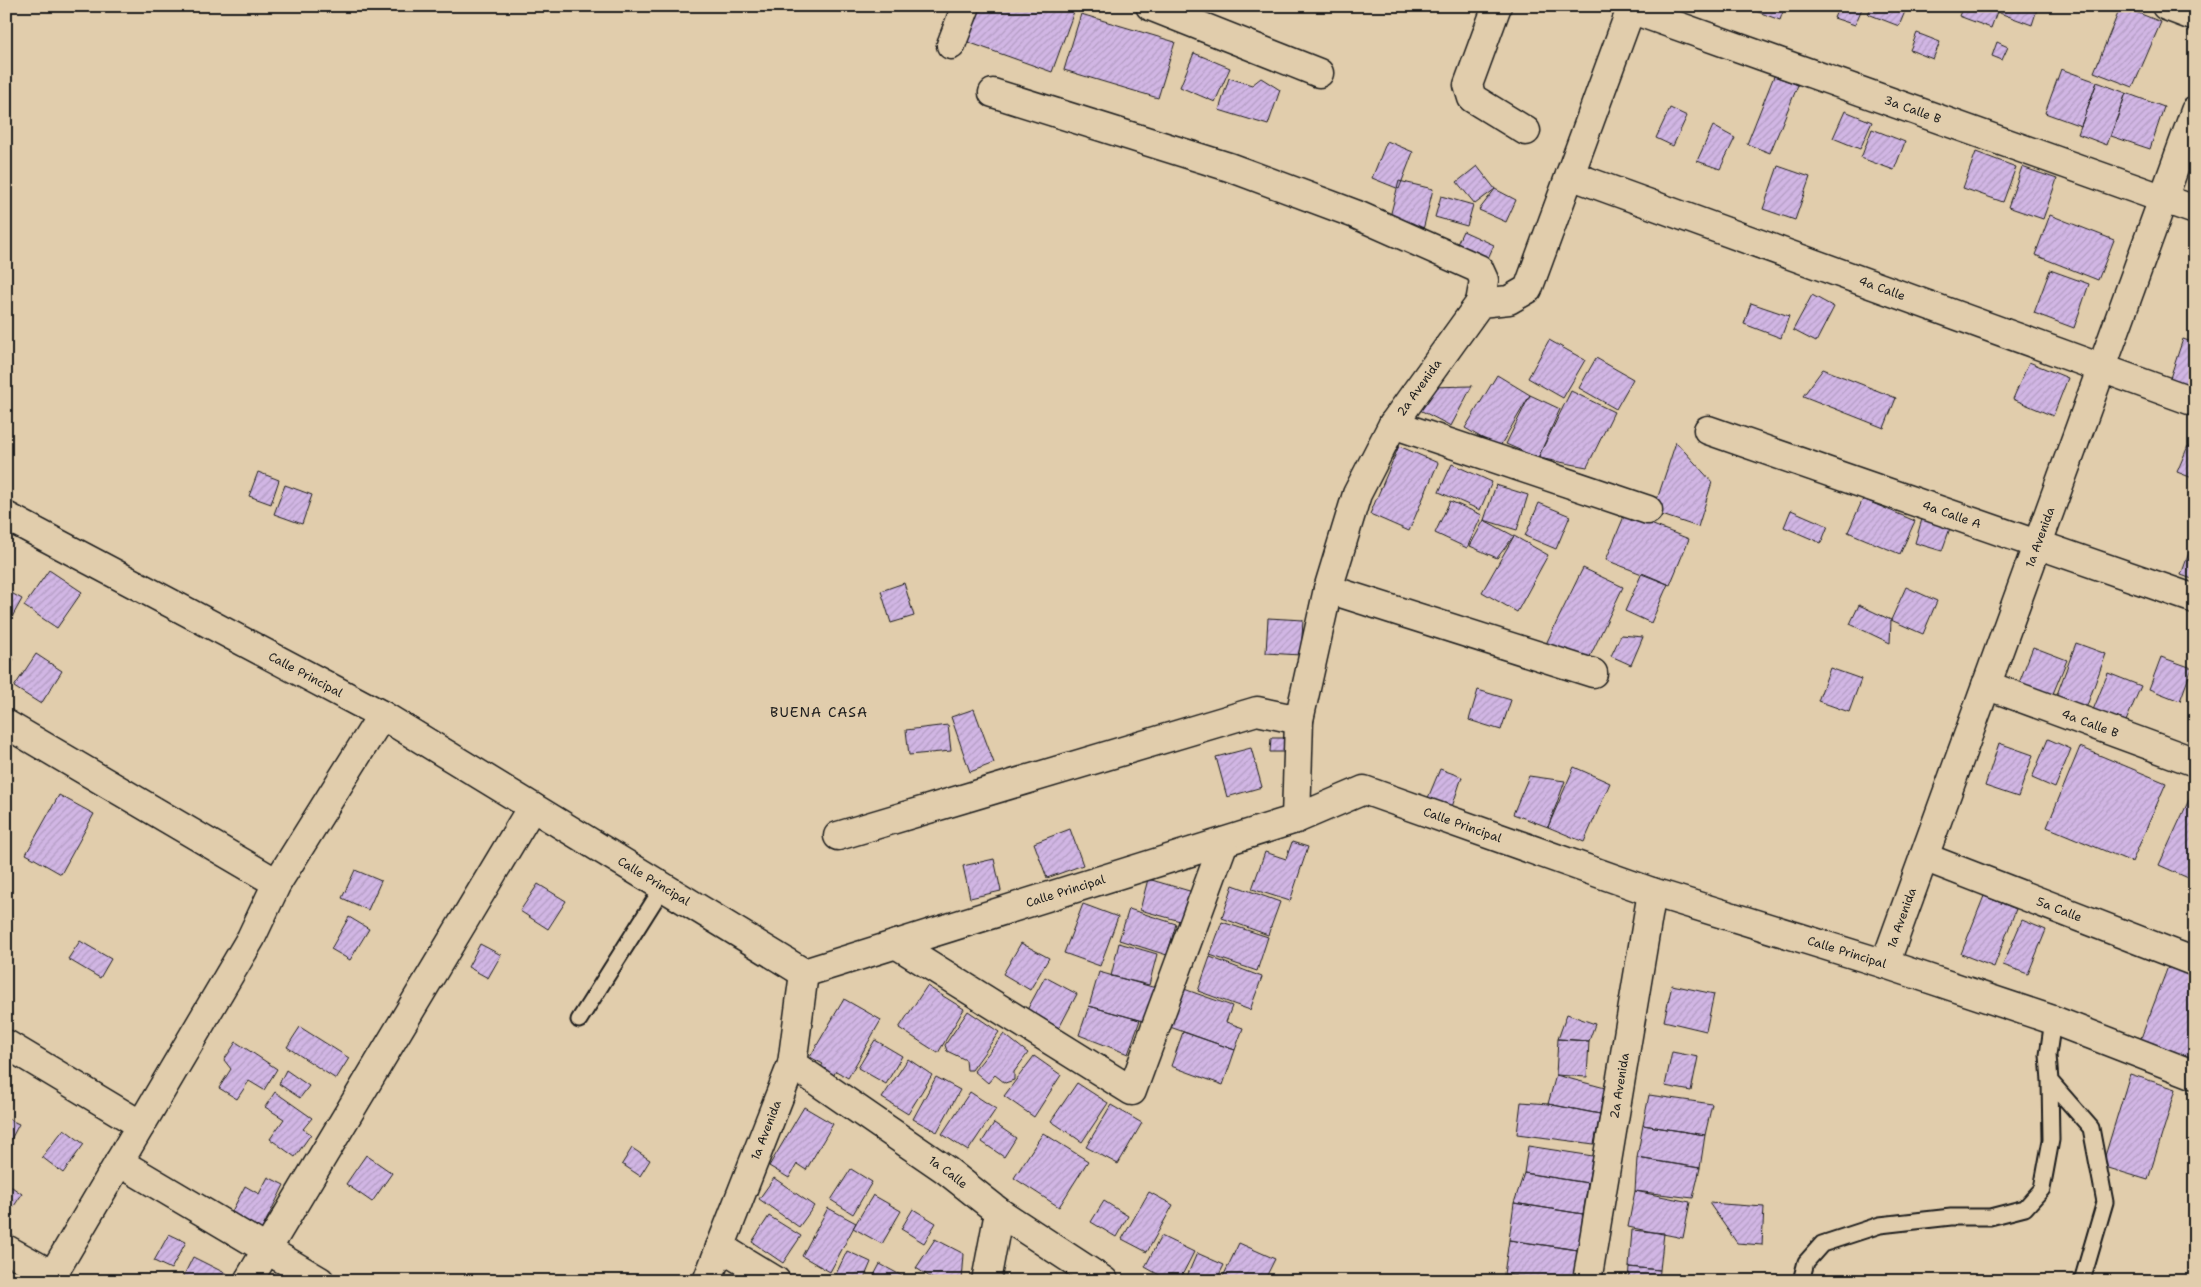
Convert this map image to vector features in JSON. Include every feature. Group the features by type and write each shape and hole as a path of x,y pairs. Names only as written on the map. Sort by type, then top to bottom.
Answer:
{"street":[{"path":"950,45 966,6"},
{"path":"1150,6 1319,72"},
{"path":"1496,6 1468,84 1472,98 1526,131"},
{"path":"2166,6 2195,17"},
{"path":"993,93 1229,167 1355,214 1479,269 1484,280 1480,302 1509,300 1528,288 1631,8"},
{"name":"3a Calle B","path":"1631,8 2195,210"},
{"name":"1a Avenida","path":"1885,964 2100,367 2195,110"},
{"name":"4a Calle","path":"1570,176 2195,402"},
{"name":"2a Avenida","path":"1296,819 1299,720 1328,589 1356,494 1393,424 1480,302"},
{"path":"1393,424 1648,510"},
{"name":"4a Calle A","path":"1708,430 2195,599"},
{"name":"Calle Principal","path":"7,517 382,715 804,973 1296,819 1364,790 1652,892 1885,964 2053,1020 2195,1076"},
{"path":"1328,589 1593,673"},
{"name":"4a Calle B","path":"1986,685 2195,762"},
{"path":"838,836 1257,711 1299,720"},
{"path":"6,1249 51,1278 250,938 277,883 382,715"},
{"path":"6,724 277,883"},
{"path":"248,1281 532,807"},
{"path":"896,944 1132,1091 1224,842"},
{"name":"5a Calle","path":"1924,857 2195,962"},
{"name":"2a Avenida","path":"1588,1281 1652,892"},
{"name":"1a Avenida","path":"707,1281 792,1064 804,973"},
{"path":"6,1044 141,1125"},
{"name":"1a Calle","path":"792,1064 946,1170 999,1212 1104,1281"},
{"path":"119,1162 320,1281"},
{"path":"986,1281 999,1212"},
{"path":"720,1247 776,1281"}],"lane":[{"path":"579,1020 663,887"},
{"path":"1801,1281 1806,1262 1822,1244 1880,1225 1951,1217 1990,1217 2025,1208 2042,1189 2051,1140 2048,1055 2053,1020"},
{"path":"2050,1081 2091,1128 2105,1202 2082,1281"}],"building":[{"path":"974,6 1076,6 1052,72 962,40"},
{"path":"1751,6 1785,6 1780,20 1750,9"},
{"path":"1839,6 1863,6 1855,25 1834,18"},
{"path":"1872,6 1899,6 1906,9 1899,26 1868,14"},
{"path":"1963,6 1999,6 1991,28 1959,16"},
{"path":"1999,6 2038,6 2032,25 1997,12"},
{"path":"2121,6 2161,22 2133,87 2094,72"},
{"path":"1081,14 1175,42 1158,98 1064,70"},
{"path":"1917,33 1940,42 1933,59 1910,50"},
{"path":"1997,42 2008,47 2002,60 1992,56"},
{"path":"1194,53 1230,68 1215,102 1180,87"},
{"path":"2061,69 2097,82 2081,126 2045,113"},
{"path":"1774,76 1798,85 1770,153 1747,144"},
{"path":"1229,78 1252,85 1261,78 1280,90 1268,125 1219,110"},
{"path":"2097,82 2126,93 2107,145 2078,134"},
{"path":"2126,93 2164,107 2150,149 2111,136"},
{"path":"1670,108 1687,116 1673,146 1656,138"},
{"path":"1845,111 1872,122 1860,149 1833,138"},
{"path":"1713,126 1735,138 1720,169 1697,161"},
{"path":"1872,129 1905,142 1894,170 1861,158"},
{"path":"1387,141 1413,152 1399,189 1372,178"},
{"path":"1976,152 2016,167 2003,202 1963,188"},
{"path":"1477,166 1495,189 1475,204 1457,182"},
{"path":"1778,166 1810,177 1795,220 1763,209"},
{"path":"2022,167 2057,179 2043,219 2008,207"},
{"path":"1399,181 1433,189 1422,234 1388,225"},
{"path":"1495,189 1516,200 1506,222 1479,210"},
{"path":"1441,196 1473,205 1467,226 1435,217"},
{"path":"2050,215 2114,240 2098,280 2035,255"},
{"path":"1463,231 1494,245 1484,267 1453,253"},
{"path":"2050,270 2089,284 2074,328 2034,313"},
{"path":"1812,295 1834,307 1816,342 1793,330"},
{"path":"1751,303 1789,316 1781,338 1744,324"},
{"path":"2183,339 2195,343 2195,390 2169,381"},
{"path":"1549,340 1585,360 1563,398 1528,378"},
{"path":"1596,358 1633,379 1616,409 1579,388"},
{"path":"2029,362 2068,378 2053,416 2013,399"},
{"path":"1823,369 1896,398 1884,428 1803,396"},
{"path":"1497,375 1530,395 1499,448 1465,428"},
{"path":"1472,386 1451,426 1418,409 1429,387"},
{"path":"1571,391 1614,412 1587,467 1538,458"},
{"path":"1530,395 1560,409 1538,458 1506,444"},
{"path":"1676,442 1712,482 1698,527 1653,512"},
{"path":"1399,446 1438,463 1409,531 1370,514"},
{"path":"2188,446 2195,449 2195,479 2177,472"},
{"path":"1452,464 1492,482 1480,510 1439,492"},
{"path":"258,472 279,480 271,504 249,496"},
{"path":"285,485 312,495 302,524 274,514"},
{"path":"1496,485 1528,495 1517,530 1484,520"},
{"path":"1863,499 1915,521 1900,554 1848,532"},
{"path":"1450,501 1482,515 1467,548 1435,533"},
{"path":"1539,503 1570,516 1556,549 1525,536"},
{"path":"1791,510 1828,526 1821,543 1784,527"},
{"path":"1625,514 1689,539 1670,585 1606,560"},
{"path":"1922,519 1950,528 1942,551 1915,543"},
{"path":"1484,520 1514,536 1497,558 1470,546"},
{"path":"1514,536 1548,555 1517,612 1482,592"},
{"path":"2190,550 2195,552 2195,580 2181,575"},
{"path":"1583,568 1623,587 1586,665 1545,646"},
{"path":"49,570 82,592 57,628 24,606"},
{"path":"1642,573 1668,584 1651,623 1625,611"},
{"path":"904,583 914,616 891,623 881,591"},
{"path":"1906,587 1937,601 1923,634 1891,620"},
{"path":"6,590 22,599 12,617 6,614"},
{"path":"1859,605 1891,620 1890,643 1850,624"},
{"path":"1268,618 1303,620 1301,655 1266,653"},
{"path":"1621,635 1643,637 1631,665 1611,656"},
{"path":"2076,643 2106,654 2085,711 2055,700"},
{"path":"2033,647 2067,660 2052,696 2019,683"},
{"path":"6,654 14,659 6,671"},
{"path":"36,654 62,671 41,704 14,687"},
{"path":"2161,657 2192,668 2180,701 2149,689"},
{"path":"1830,668 1861,679 1849,712 1818,701"},
{"path":"2108,673 2141,686 2123,728 2091,715"},
{"path":"1478,690 1511,700 1501,730 1469,720"},
{"path":"974,709 994,763 970,772 951,717"},
{"path":"948,725 951,751 909,755 906,730"},
{"path":"1271,738 1284,738 1284,752 1270,752"},
{"path":"2048,739 2071,749 2055,788 2032,778"},
{"path":"1999,743 2033,755 2018,797 1985,786"},
{"path":"2080,747 2166,783 2132,862 2047,827"},
{"path":"1251,748 1262,787 1227,797 1216,757"},
{"path":"1574,767 1610,783 1584,842 1548,827"},
{"path":"1440,769 1462,777 1452,807 1428,798"},
{"path":"1529,776 1565,781 1548,827 1513,814"},
{"path":"2195,789 2195,881 2159,865"},
{"path":"59,795 94,814 61,874 26,854"},
{"path":"1070,829 1083,865 1047,878 1034,843"},
{"path":"1292,842 1308,847 1290,901 1252,889 1265,852 1286,859"},
{"path":"994,859 1001,891 970,898 963,866"},
{"path":"355,870 381,881 368,910 342,898"},
{"path":"1148,879 1193,892 1184,922 1140,910"},
{"path":"538,884 566,901 548,929 520,911"},
{"path":"1233,885 1280,902 1268,935 1222,918"},
{"path":"1984,896 2016,909 1994,967 1961,954"},
{"path":"1083,904 1118,917 1100,966 1064,953"},
{"path":"1129,909 1176,924 1167,955 1119,940"},
{"path":"349,917 369,929 350,960 331,949"},
{"path":"2022,920 2046,930 2028,974 2003,965"},
{"path":"1222,922 1268,937 1257,971 1210,955"},
{"path":"80,941 111,959 100,978 68,959"},
{"path":"1021,943 1049,958 1030,990 1003,974"},
{"path":"1119,943 1157,954 1149,985 1111,976"},
{"path":"480,944 501,955 488,978 468,967"},
{"path":"1210,957 1262,977 1250,1010 1198,991"},
{"path":"2169,964 2195,974 2195,1067 2138,1046"},
{"path":"1099,972 1163,990 1154,1024 1089,1006"},
{"path":"1045,977 1077,994 1059,1028 1027,1010"},
{"path":"1672,985 1714,994 1706,1031 1664,1021"},
{"path":"927,986 964,1009 938,1053 899,1028"},
{"path":"1184,989 1232,1006 1226,1022 1243,1028 1235,1050 1170,1027"},
{"path":"844,999 881,1020 848,1078 836,1071 832,1078 819,1070 823,1064 810,1057"},
{"path":"1089,1006 1140,1020 1128,1054 1079,1035"},
{"path":"968,1011 999,1032 972,1070 967,1070 966,1060 947,1051 945,1045"},
{"path":"1567,1014 1595,1024 1589,1041 1558,1039"},
{"path":"300,1027 349,1058 336,1079 287,1047"},
{"path":"1183,1032 1235,1050 1223,1085 1171,1066"},
{"path":"1004,1034 1028,1053 1014,1072 1014,1080 1005,1083 995,1075 988,1083 974,1071"},
{"path":"1558,1039 1589,1041 1587,1077 1556,1075"},
{"path":"875,1040 902,1056 886,1084 858,1068"},
{"path":"236,1042 277,1069 264,1090 249,1081 237,1099 219,1088 231,1069 224,1060"},
{"path":"1672,1052 1698,1057 1691,1091 1665,1086"},
{"path":"1034,1056 1061,1075 1034,1117 1004,1096"},
{"path":"908,1059 932,1075 908,1114 882,1098"},
{"path":"286,1070 309,1086 300,1098 279,1084"},
{"path":"2130,1074 2176,1089 2148,1180 2102,1166"},
{"path":"1556,1075 1605,1088 1600,1114 1548,1104"},
{"path":"936,1077 960,1090 937,1132 913,1119"},
{"path":"1077,1083 1108,1103 1082,1142 1051,1121"},
{"path":"275,1092 312,1118 303,1129 311,1134 295,1157 270,1139 284,1119 265,1107"},
{"path":"970,1092 996,1109 968,1151 942,1134"},
{"path":"1649,1095 1712,1104 1705,1135 1643,1125"},
{"path":"1521,1102 1548,1104 1600,1114 1594,1144 1517,1134"},
{"path":"1111,1105 1142,1123 1118,1164 1086,1147"},
{"path":"804,1107 833,1124 806,1170 797,1164 789,1178 769,1166"},
{"path":"6,1118 19,1124 6,1149"},
{"path":"994,1123 1016,1138 1004,1157 982,1142"},
{"path":"1643,1125 1705,1135 1700,1168 1637,1158"},
{"path":"64,1129 84,1144 63,1173 42,1157"},
{"path":"1043,1133 1088,1161 1059,1207 1014,1178"},
{"path":"1528,1146 1593,1156 1588,1183 1524,1173"},
{"path":"632,1148 650,1160 640,1176 622,1164"},
{"path":"366,1155 392,1173 372,1202 346,1184"},
{"path":"1637,1158 1700,1168 1693,1198 1635,1191"},
{"path":"851,1169 872,1182 853,1214 831,1200"},
{"path":"1524,1173 1588,1183 1583,1214 1514,1203"},
{"path":"268,1177 284,1185 258,1237 227,1221 245,1186 259,1194"},
{"path":"774,1178 814,1206 799,1227 759,1199"},
{"path":"6,1183 22,1194 6,1218"},
{"path":"1635,1191 1690,1202 1683,1238 1628,1227"},
{"path":"1149,1192 1173,1205 1147,1252 1122,1239"},
{"path":"873,1195 901,1211 882,1244 853,1228"},
{"path":"1104,1201 1128,1216 1116,1237 1091,1222"},
{"path":"1514,1203 1583,1214 1578,1250 1509,1240"},
{"path":"1709,1203 1764,1207 1762,1245 1737,1243"},
{"path":"828,1208 856,1223 830,1272 802,1256"},
{"path":"913,1209 936,1223 924,1243 901,1229"},
{"path":"769,1216 801,1236 783,1263 752,1242"},
{"path":"1632,1230 1664,1233 1660,1270 1629,1267"},
{"path":"169,1234 186,1242 171,1269 154,1261"},
{"path":"1161,1236 1194,1252 1179,1281 1170,1281 1145,1267"},
{"path":"935,1239 964,1254 962,1281 936,1281 916,1268"},
{"path":"1509,1240 1578,1250 1573,1281 1542,1281 1504,1274"},
{"path":"1239,1243 1275,1259 1264,1281 1221,1281"},
{"path":"847,1251 871,1262 863,1281 844,1281 835,1276"},
{"path":"1197,1253 1224,1265 1216,1281 1185,1281"},
{"path":"193,1257 233,1277 231,1281 181,1281"},
{"path":"880,1264 904,1277 902,1281 871,1281"},
{"path":"1629,1267 1660,1270 1659,1281 1628,1281"},
{"path":"1504,1274 1542,1281 1503,1281"}],"district":[{"name":"BUENA CASA","path":"819,712"}]}
